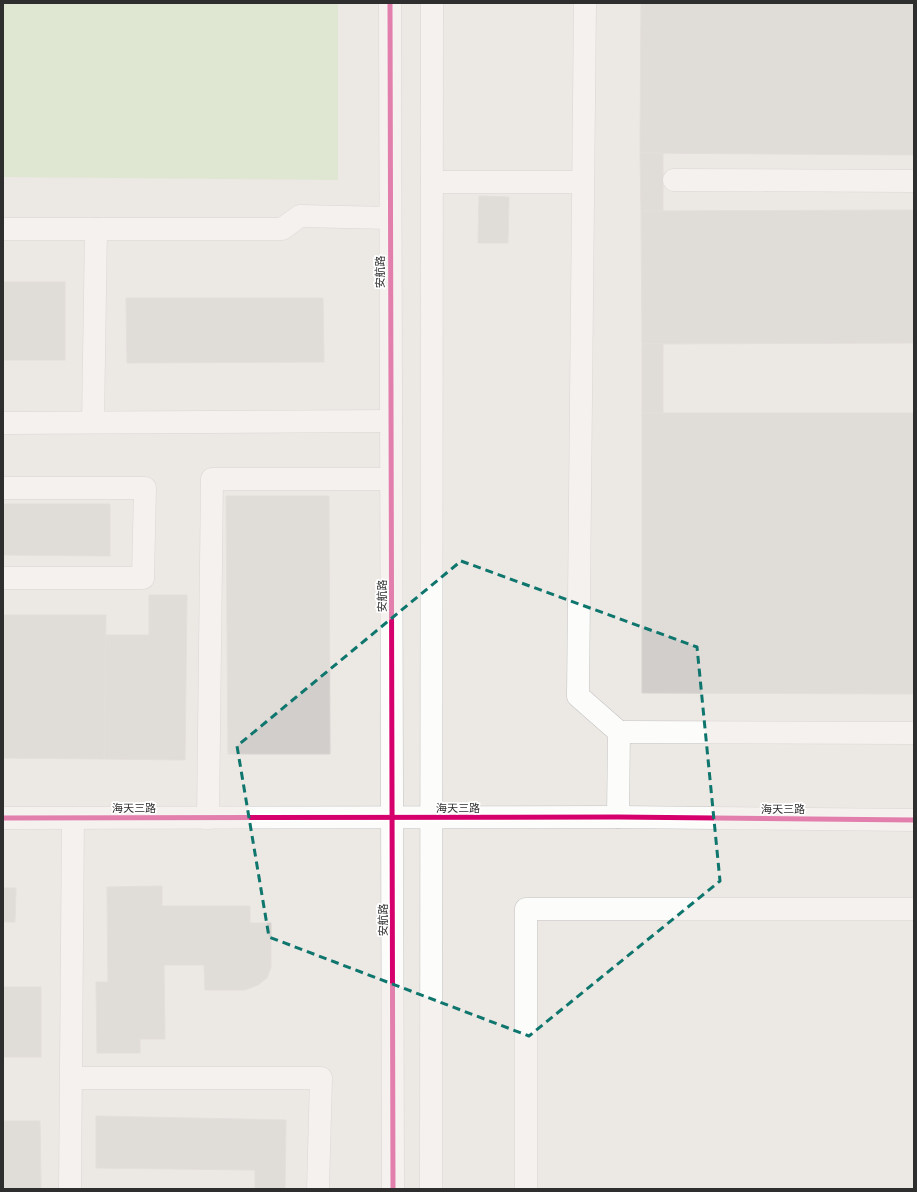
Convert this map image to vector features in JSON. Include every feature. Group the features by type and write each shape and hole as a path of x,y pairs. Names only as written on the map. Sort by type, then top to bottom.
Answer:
{"street":[{"name":"安航路","path":"390,3 393,1189"},
{"path":"432,3 432,1189"},
{"path":"585,3 578,696 618,732 914,732"},
{"path":"674,180 914,181"},
{"path":"432,182 583,182"},
{"path":"3,229 282,229 300,216 390,218"},
{"path":"93,422 96,229"},
{"path":"3,423 391,421"},
{"path":"208,818 212,479 391,479"},
{"path":"3,488 145,488 143,578 3,578"},
{"path":"618,732 618,817"},
{"name":"海天三路","path":"3,818 618,817 914,820"},
{"path":"70,1189 73,818"},
{"path":"526,1189 526,909 914,909"},
{"path":"71,1078 320,1078 318,1189"}],"highlighted area":[{"path":"461,561 697,647 720,881 529,1036 269,937 237,746"}],"green space":[{"path":"3,3 338,3 338,180 3,177"}],"building":[{"path":"641,3 914,3 914,155 640,153"},
{"path":"640,153 663,153 663,211 641,211"},
{"path":"479,196 509,197 508,243 478,243"},
{"path":"914,210 914,343 642,344 641,211"},
{"path":"3,282 65,282 65,360 3,360"},
{"path":"126,298 323,298 324,362 127,363"},
{"path":"642,344 663,344 663,413 642,413"},
{"path":"642,413 914,413 914,694 642,693"},
{"path":"226,496 329,496 330,754 228,754"},
{"path":"3,504 110,504 110,556 3,555"},
{"path":"149,595 187,595 185,760 104,759 106,635 149,635"},
{"path":"3,615 106,615 104,759 3,758"},
{"path":"162,886 162,906 250,906 250,923 271,923 271,967 267,978 258,985 245,990 205,990 204,965 164,965 165,1039 140,1039 140,1053 97,1053 96,982 108,982 107,887"},
{"path":"3,888 16,888 15,922 3,922"},
{"path":"3,987 41,987 41,1057 3,1057"},
{"path":"96,1116 286,1120 285,1189 255,1189 255,1170 96,1168"},
{"path":"3,1121 40,1121 41,1189 3,1189"}],"cycle path":[{"path":"390,3 393,1189"},
{"path":"3,818 618,817 914,820"}]}
